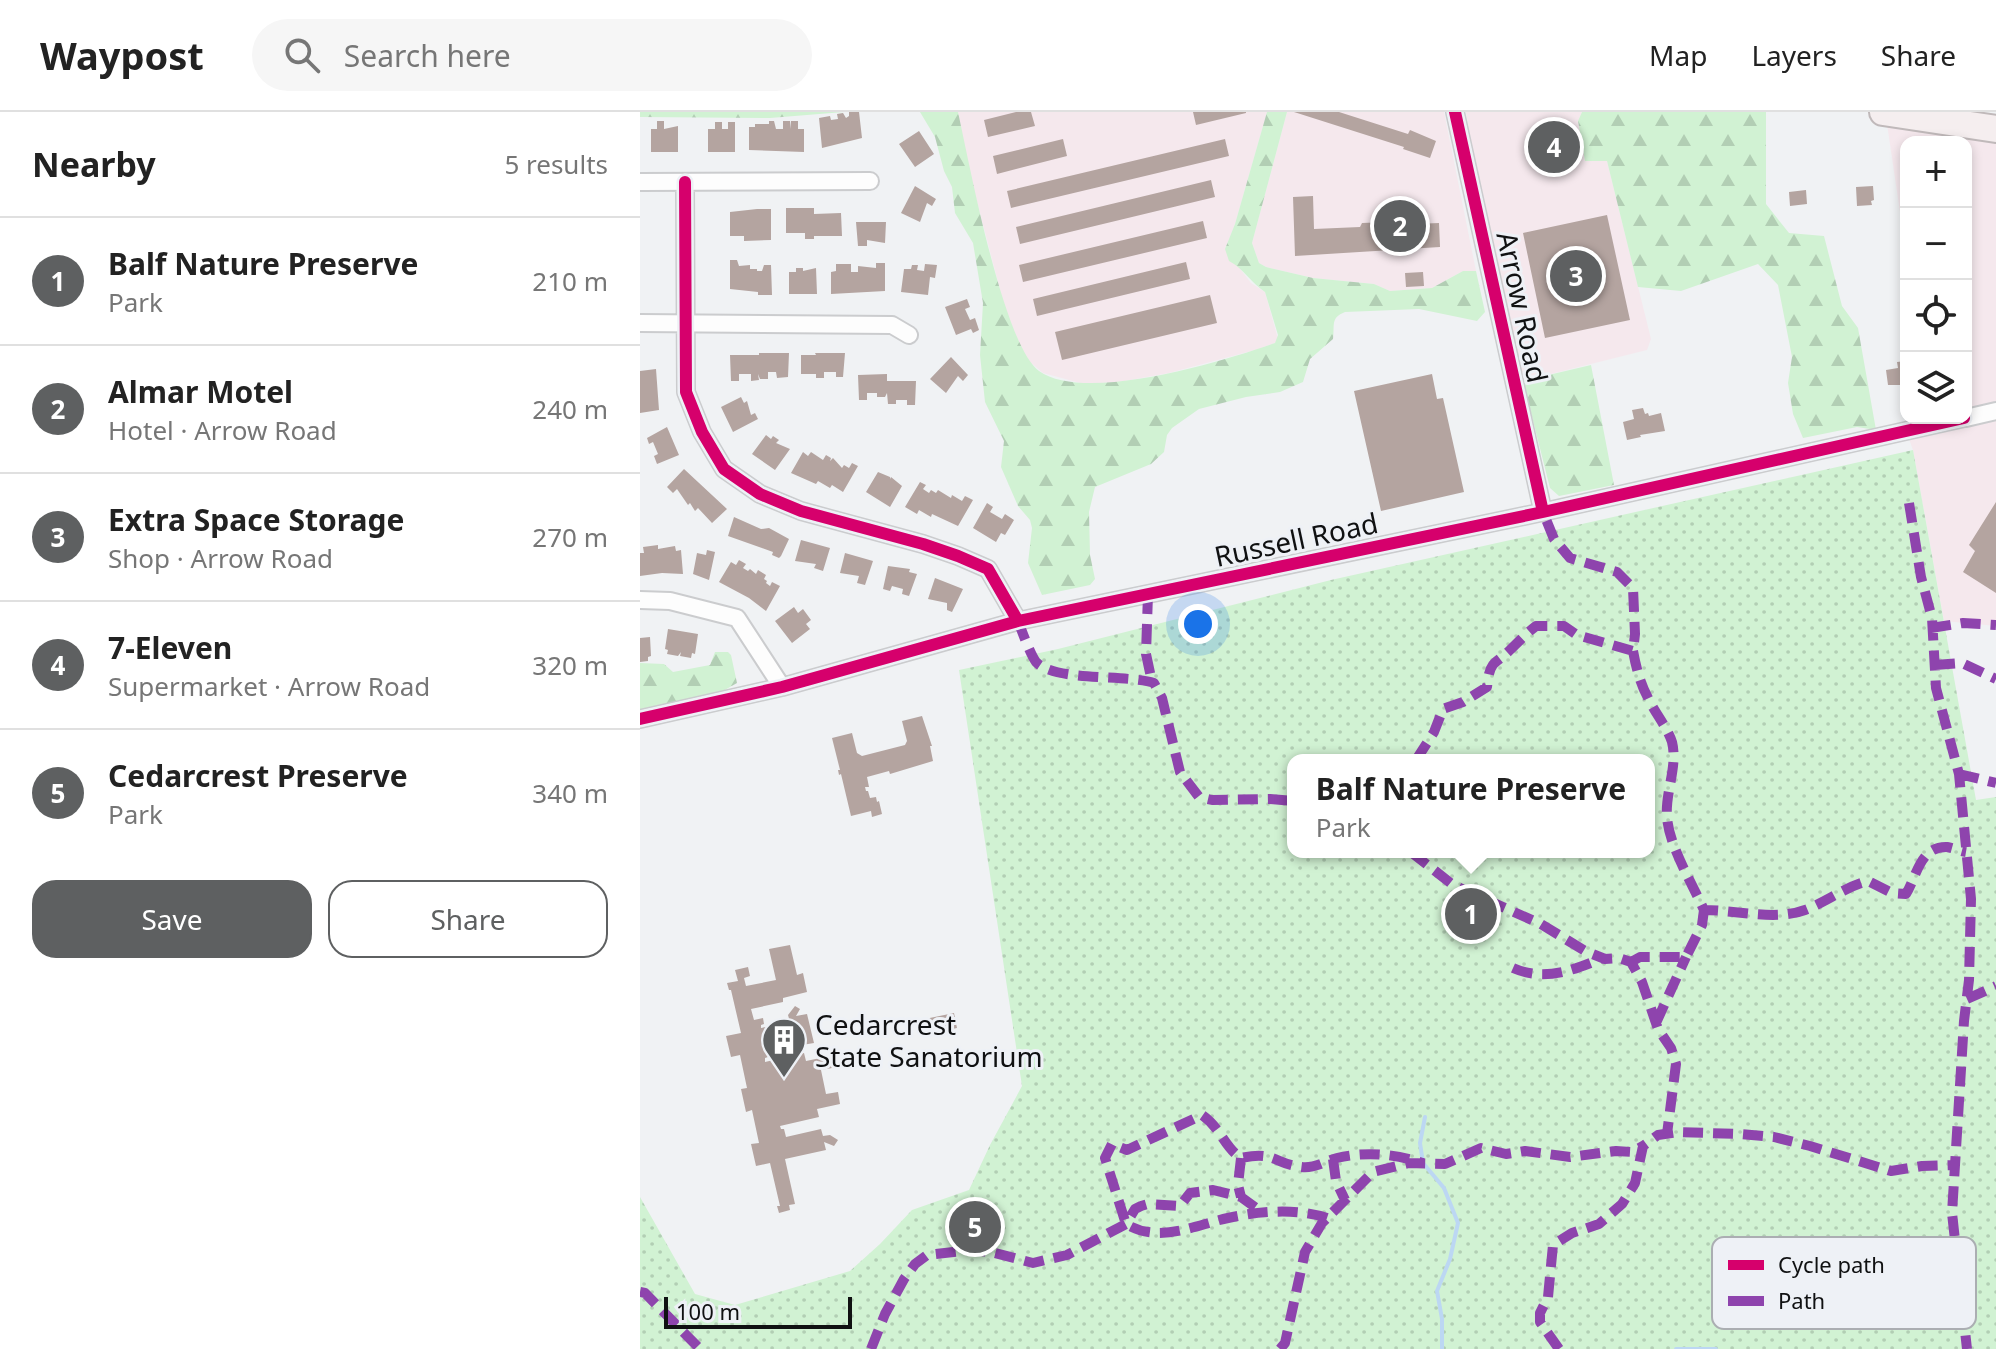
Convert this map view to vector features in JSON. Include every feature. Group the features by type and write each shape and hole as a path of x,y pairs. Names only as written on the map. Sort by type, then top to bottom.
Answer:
{"highway":[{"path":"1883,112 1996,129"}],"street":[{"name":"Arrow Road","path":"1455,112 1543,512"},
{"path":"640,182 870,181"},
{"path":"685,182 686,392 702,432 724,469 760,494 801,511 923,544 988,569 1018,621"},
{"path":"640,323 892,325 909,335"},
{"name":"Russell Road","path":"1972,416 1996,411"},
{"name":"Russell Road","path":"640,719 782,687 1018,621 1543,512 1938,424"},
{"path":"640,600 670,601 737,618 782,687"}],"shaded area":[{"path":"958,112 1267,112 1225,249 1251,283 1265,292 1278,339 1255,350 1169,373 1119,382 1084,384 1043,373 1030,362 1021,347 1005,309 969,171"},
{"path":"1287,112 1444,112 1476,271 1463,271 1432,288 1390,291 1374,284 1313,278 1259,263 1252,243"},
{"path":"1466,112 1582,112 1578,121 1585,161 1607,161 1651,339 1647,350 1523,381 1478,181"},
{"path":"1887,124 1964,136 1900,136 1900,212"},
{"path":"1972,137 1996,141 1996,402 1972,408"},
{"path":"1996,418 1996,626 1944,621 1909,439"}],"green space":[{"path":"640,112 844,112 770,118 640,117"},
{"path":"920,112 958,112 989,250 1013,326 1026,354 1039,371 1060,380 1088,383 1156,376 1224,360 1275,343 1278,335 1265,292 1229,261 1225,249 1267,112 1287,112 1252,243 1259,263 1313,278 1374,284 1390,291 1432,288 1463,271 1476,271 1485,312 1477,321 1419,309 1340,314 1334,322 1333,339 1310,359 1303,382 1280,392 1199,409 1172,428 1167,435 1164,452 1151,464 1095,487 1089,512 1090,555 1095,579 1090,585 1042,595 1028,563 1030,520 1018,506 1001,467 1004,441 985,402 980,355 983,303 973,243 955,213 952,187 944,171 935,137"},
{"path":"1582,112 1766,112 1766,204 1789,233 1824,236 1842,306 1858,328 1876,430 1857,427 1803,438 1793,414 1788,383 1792,357 1778,285 1758,264 1681,291 1638,287 1607,161 1585,161 1578,121"},
{"path":"1591,365 1614,485 1559,496 1550,488 1523,381"},
{"path":"1913,450 1976,800 1996,797 1996,1349 640,1349 640,1197 695,1294 735,1305 850,1271 912,1210 969,1190 1022,1086 959,670 1058,649 1331,580"},
{"path":"715,652 731,655 737,683 723,691 640,712 640,663 664,664 673,672 710,665"}],"building":[{"path":"849,112 859,112 862,138 822,148 819,118 830,116 831,120 838,119 837,114 843,113 846,118"},
{"path":"1016,112 1031,112 1035,126 988,137 984,120"},
{"path":"1193,112 1246,112 1246,113 1196,125"},
{"path":"1294,112 1339,112 1408,134 1410,130 1436,141 1430,158"},
{"path":"657,121 664,121 664,129 678,126 678,152 651,152 651,129 657,129"},
{"path":"769,121 774,121 776,129 783,129 783,121 790,121 791,129 791,121 798,121 798,129 804,129 804,152 749,150 749,127 769,124"},
{"path":"715,122 722,122 722,129 728,129 728,122 735,122 735,152 708,152 708,129 715,129"},
{"path":"1574,128 1580,154 1533,165 1527,140 1534,138 1533,135"},
{"path":"919,131 934,154 915,167 899,144"},
{"path":"1063,139 1067,156 997,174 993,156"},
{"path":"1225,139 1229,156 1011,208 1007,191"},
{"path":"1211,180 1215,197 1020,244 1016,227"},
{"path":"915,186 936,199 932,206 927,203 920,222 901,213"},
{"path":"1873,186 1872,205 1857,206 1856,187"},
{"path":"1806,190 1807,204 1790,206 1789,192"},
{"path":"1313,196 1314,229 1360,227 1362,223 1439,223 1440,247 1295,256 1293,197"},
{"path":"786,208 814,208 814,214 841,213 842,236 805,239 805,233 786,233"},
{"path":"771,209 771,240 744,241 744,236 730,236 730,212"},
{"path":"1607,215 1630,320 1545,338 1523,233"},
{"path":"1203,221 1207,238 1023,282 1019,265"},
{"path":"856,222 886,222 885,243 867,240 867,246 858,246"},
{"path":"730,260 737,260 739,266 750,265 750,269 757,271 762,271 764,265 771,265 772,295 730,289"},
{"path":"1186,262 1190,279 1037,316 1033,299"},
{"path":"876,263 885,263 885,291 831,294 831,272 836,271 836,264 851,264 851,272 858,272 858,266 876,268"},
{"path":"925,264 937,265 935,278 930,277 928,295 901,292 904,269 918,265 917,270 924,271"},
{"path":"796,268 803,268 803,271 816,268 817,294 789,294 789,272 796,272"},
{"path":"1423,272 1424,286 1406,287 1405,273"},
{"path":"1210,295 1217,323 1062,360 1055,332"},
{"path":"967,299 970,307 965,309 970,320 975,318 979,330 973,333 971,329 956,335 945,307"},
{"path":"789,353 788,377 777,378 776,372 768,372 768,379 760,379 758,374 759,380 751,381 751,374 739,374 739,381 731,381 730,355"},
{"path":"845,353 843,377 836,377 836,372 824,372 824,378 816,378 816,374 801,374 801,355"},
{"path":"951,357 968,375 963,381 958,376 946,393 930,379"},
{"path":"1897,362 1900,362 1900,385 1888,385 1886,370 1898,368"},
{"path":"656,369 659,410 640,413 640,371"},
{"path":"887,374 887,381 916,381 915,405 907,405 907,400 888,404 887,393 885,397 877,397 877,393 867,393 867,400 859,400 858,375"},
{"path":"1432,374 1437,399 1443,398 1464,492 1381,511 1354,391"},
{"path":"741,397 744,403 747,401 751,415 755,413 758,419 733,432 721,407"},
{"path":"1643,408 1649,416 1661,413 1665,431 1627,440 1623,422 1634,419 1632,410"},
{"path":"667,427 679,455 657,464 654,456 658,454 653,442 649,444 647,438"},
{"path":"766,435 771,439 773,436 779,440 776,443 790,449 775,470 752,454"},
{"path":"803,452 808,456 811,452 823,460 826,455 842,468 844,465 849,468 852,463 858,466 843,492 832,485 830,488 818,481 816,484 791,473"},
{"path":"684,469 727,509 712,523 698,508 695,511 690,503 688,505 677,489 673,493 667,487"},
{"path":"878,472 902,486 890,507 866,492"},
{"path":"920,482 926,485 923,489 929,493 938,490 951,498 952,495 962,501 965,496 973,500 958,526 919,510 917,514 905,507"},
{"path":"1996,502 1996,593 1963,572 1975,551 1969,545"},
{"path":"987,503 993,507 990,512 1002,519 1005,514 1014,520 1005,535 1001,533 996,542 973,528"},
{"path":"734,517 761,529 769,528 789,539 781,556 779,558 772,555 773,552 728,536"},
{"path":"801,540 830,548 823,571 814,568 816,564 795,561"},
{"path":"658,545 658,549 675,546 676,551 681,550 683,574 640,576 643,547"},
{"path":"707,550 715,552 709,580 693,574 697,553 706,555"},
{"path":"845,553 873,561 865,585 857,583 859,576 840,573"},
{"path":"739,560 746,564 743,568 748,571 750,569 756,574 758,570 766,575 764,579 770,586 772,582 780,586 766,611 719,582 731,562 736,565"},
{"path":"888,566 910,569 909,572 917,574 909,596 902,594 903,589 892,586 890,591 883,589"},
{"path":"935,578 963,589 952,612 947,610 947,603 928,599"},
{"path":"794,607 798,613 803,609 811,620 806,624 810,629 792,643 775,621"},
{"path":"668,629 698,634 695,654 692,653 691,658 680,656 681,652 678,656 667,654"},
{"path":"650,637 651,656 648,661 640,662 640,638"},
{"path":"922,716 932,746 933,761 890,774 889,771 867,777 869,787 865,787 866,791 870,798 876,797 879,801 882,814 872,817 871,811 851,816 832,738 852,733 857,753 862,756 905,745 907,741 902,721"},
{"name":"Cedarcrest State Sanatorium","path":"790,945 797,975 803,973 807,992 783,998 783,1002 751,1009 754,1020 763,1018 761,1028 790,1022 788,1015 795,1006 800,1009 796,1016 807,1014 814,1043 802,1045 801,1042 766,1050 768,1057 765,1062 804,1053 806,1061 830,1056 832,1068 821,1070 826,1094 838,1092 840,1104 817,1109 819,1117 780,1126 786,1137 821,1129 823,1136 830,1135 838,1140 834,1146 824,1142 826,1150 785,1159 795,1204 789,1205 790,1210 779,1213 770,1163 756,1166 751,1144 759,1143 752,1110 746,1112 741,1089 747,1088 740,1055 731,1057 726,1036 741,1033 727,983 738,981 735,970 748,967 750,976 744,978 746,986 776,980 769,949"},
{"path":"954,1013 957,1028 923,1035 920,1020"}],"waterway":[{"path":"1425,1117 1420,1143 1423,1163 1444,1188 1458,1223 1450,1259 1437,1291 1442,1319 1442,1349"},
{"path":"1676,1349 1716,1349"}],"marked path":[{"path":"1909,503 1921,577 1932,618 1936,688 1959,774 1971,899 1969,980 1952,1213 1955,1237"},
{"path":"1420,754 1434,732 1443,709 1463,702 1487,687 1494,664 1536,626 1564,626 1577,635 1633,651 1633,588 1617,572 1570,558 1554,539 1543,512"},
{"path":"1148,594 1146,654 1152,682"},
{"path":"1018,621 1036,662 1045,668 1074,675 1154,683 1162,698 1180,772 1199,797 1212,800 1287,800"},
{"path":"1931,628 1963,623 1996,625"},
{"path":"1633,651 1643,687 1672,742 1673,761 1667,808 1669,828 1676,852 1704,910 1768,915 1794,913 1868,881 1892,893 1906,894 1920,863 1931,851 1947,847 1966,852"},
{"path":"1935,665 1962,663 1996,679"},
{"path":"1959,774 1996,783"},
{"path":"1419,858 1453,885 1541,924 1585,951 1605,959 1619,958 1631,962 1676,1064 1667,1134"},
{"path":"1631,962 1640,957 1686,957 1702,925 1704,910"},
{"path":"1656,1023 1686,957"},
{"path":"1513,968 1536,974 1559,973 1603,958"},
{"path":"1967,999 1996,986"},
{"path":"1327,1218 1303,1213 1265,1212 1164,1233 1139,1230 1126,1224 1105,1158 1112,1144 1127,1150 1202,1115 1241,1158 1261,1156 1306,1167 1337,1158 1370,1154 1423,1163"},
{"path":"1559,1349 1540,1322 1540,1313 1548,1297 1553,1245 1572,1233 1599,1224 1622,1204 1635,1183 1643,1146 1658,1135 1678,1132 1774,1137 1891,1171 1954,1165"},
{"path":"1280,1349 1285,1343 1305,1252 1322,1223 1373,1172 1409,1163 1445,1164 1481,1148 1506,1154 1525,1151 1570,1157 1632,1152 1643,1146"},
{"path":"1241,1158 1238,1185 1241,1197"},
{"path":"1333,1159 1336,1181 1345,1200"},
{"path":"871,1349 904,1279 915,1264 927,1255 970,1250 1033,1263 1067,1255 1126,1224 1135,1209 1141,1206 1180,1206 1190,1193 1213,1190 1241,1197 1263,1213"},
{"path":"640,1292 645,1293 700,1349"},
{"path":"1965,1329 1967,1349"}],"cycle path":[{"path":"1455,112 1543,512"},
{"path":"685,182 686,392 702,432 724,469 760,494 801,511 923,544 988,569 1018,621"},
{"path":"640,719 782,687 1018,621 1543,512 1937,424"}],"place":[{"name":"7-Eleven","path":"1554,147"},
{"name":"Almar Motel","path":"1400,226"},
{"name":"Extra Space Storage","path":"1576,276"},
{"name":"Balf Nature Preserve","path":"1471,914"},
{"name":"Cedarcrest State Sanatorium","path":"784,1079"},
{"name":"Cedarcrest Preserve","path":"975,1227"}]}
